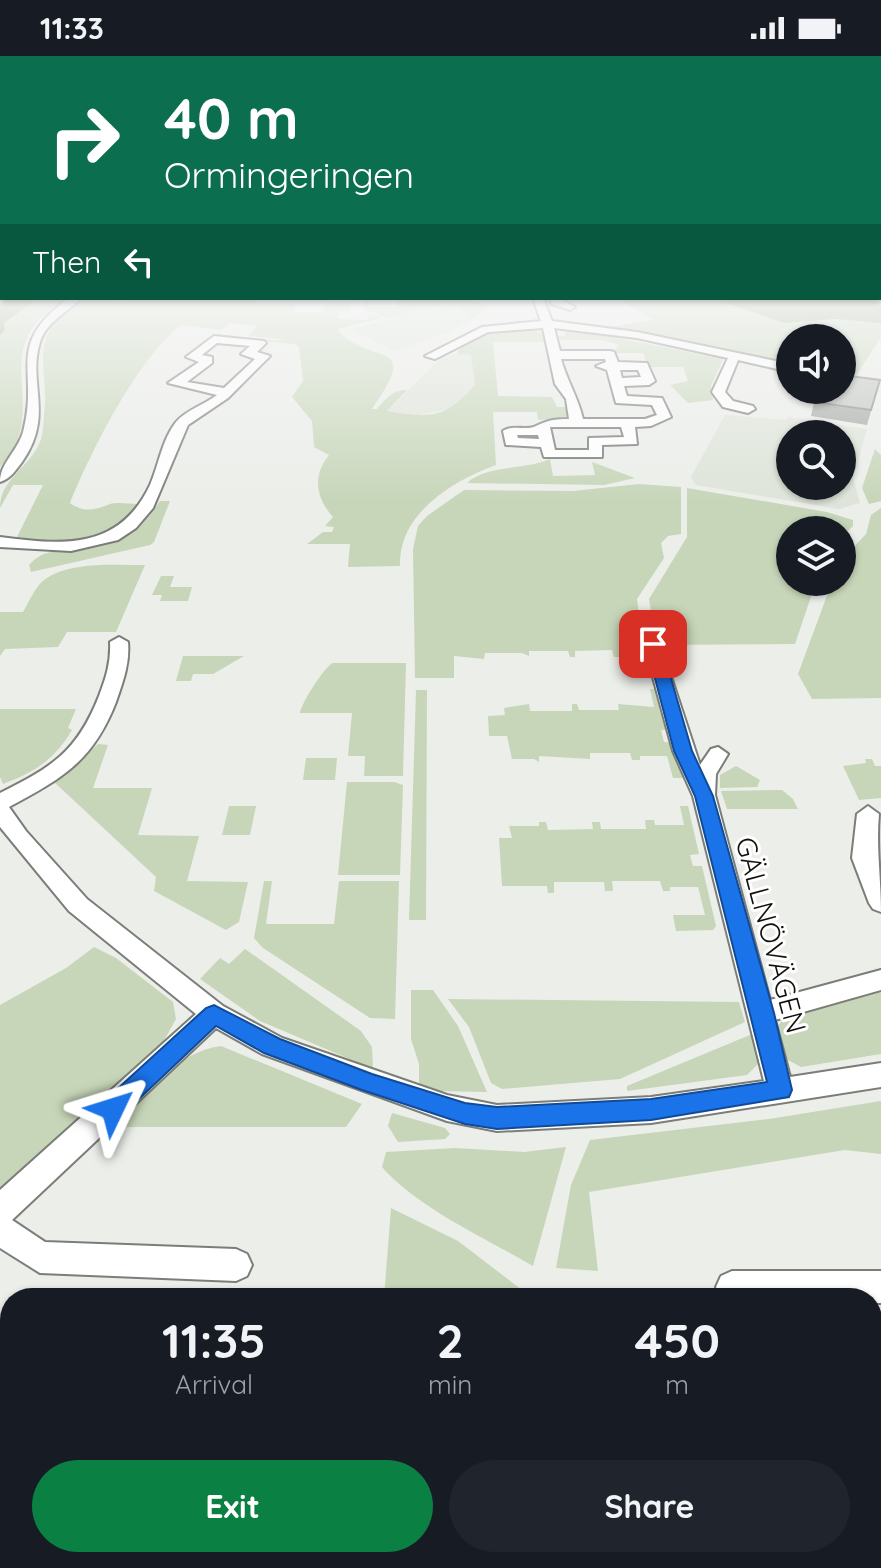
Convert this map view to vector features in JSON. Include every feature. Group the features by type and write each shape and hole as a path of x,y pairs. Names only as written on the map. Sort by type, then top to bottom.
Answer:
{"street":[{"path":"0,478 16,460 31,429 30,361"},
{"path":"158,377 178,380 192,375 207,361"},
{"path":"0,542 44,548 76,546 110,538 133,526 143,516 153,495 182,423 209,407 259,361"},
{"path":"555,361 577,423"},
{"path":"560,361 643,366 649,381 618,382"},
{"path":"732,361 718,392 728,404 748,409"},
{"path":"752,361 776,365"},
{"path":"613,366 621,400 657,401 664,417 661,421 627,424 548,423 545,437 549,454 597,454 594,441 632,441 627,424"},
{"path":"178,380 174,383 178,386 224,392"},
{"path":"0,802 62,768 90,742 122,659 119,642"},
{"name":"GÄLLNÖVÄGEN","path":"653,644 683,751 704,796 763,1013 780,1090"},
{"path":"704,796 705,774 718,754"},
{"path":"0,810 18,837 78,905 214,1014 272,1046 400,1094 465,1113 536,1118 651,1110 881,1075"},
{"path":"868,814 864,858 881,903"},
{"path":"763,1013 881,980"},
{"path":"0,1210 214,1014"},
{"path":"0,1230 40,1257 236,1265"},
{"path":"732,1287 881,1287"}],"shaded area":[{"path":"0,361 22,361 23,413 20,431 13,449 0,467"},
{"path":"43,361 147,361 117,407 70,503 90,510 113,503 138,504 128,525 73,540 16,539 43,485 13,485 0,508 1,498 41,439 45,397"},
{"path":"301,361 391,361 393,372 372,409 377,409 393,393 407,390 387,411 426,415 446,410 475,385 472,361 495,361 498,396 552,397 557,407 569,407 572,418 538,420 537,412 493,412 496,465 446,490 418,515 402,547 400,566 348,567 350,544 307,544 323,532 332,532 334,527 325,526 333,517 318,487 320,471 329,455 314,447 312,421 292,397 303,381"},
{"path":"438,361 472,361 475,385 454,408 419,415 387,411"},
{"path":"646,361 722,361 711,386 713,400 688,403 670,385 688,381 683,367 649,367"},
{"path":"856,361 866,361 856,376"},
{"path":"725,415 786,420 776,420 776,498 696,485 691,477"},
{"path":"856,427 867,429 856,468"},
{"path":"875,449 881,455 881,501 869,504 862,488"},
{"path":"550,459 553,476 595,475 592,462 635,478 604,485 467,483 495,470"},
{"path":"639,484 681,487 681,534 668,536 661,543 664,558 637,599 644,651 620,651 620,657 614,657 612,650 575,651 575,657 570,657 568,651 529,651 529,656 522,653 485,653 484,659 454,656 454,678 415,678 413,549 418,526 427,516 464,490 573,491"},
{"path":"687,488 840,516 776,516 776,596 811,596 795,644 656,645 649,599 687,537"},
{"path":"856,489 860,503 839,509 785,500 856,500"},
{"path":"160,501 170,501 154,542 150,545 31,572 29,565 45,554 88,548 123,535 143,520"},
{"path":"881,508 881,698 812,699 798,674 827,596 856,596 856,544 866,534 871,515"},
{"path":"145,565 116,632 67,632 58,647 5,649 0,656 0,612 23,612 44,580 79,567"},
{"path":"161,576 174,576 170,587 192,587 188,601 160,601 162,595 152,595"},
{"path":"183,656 244,656 213,674 193,674 191,681 176,681"},
{"path":"333,663 406,663 403,776 364,776 365,756 348,756 352,713 300,713 314,685"},
{"path":"650,689 662,689 673,730 661,730 664,742 676,743 685,778 673,778 667,756 640,756 640,760 632,760 630,753 590,753 590,759 539,756 539,762 534,759 512,759 507,736 489,736 488,716 505,715 504,708 529,704 530,711 572,711 572,704 577,704 579,710 619,710 618,704 654,707"},
{"path":"416,690 427,690 426,920 409,920"},
{"path":"0,709 76,709 68,728 72,730 51,757 25,775 3,784 0,777"},
{"path":"98,744 108,745 93,788 152,788 138,835 199,836 187,881 248,882 239,922 226,930 154,891 156,877 53,781"},
{"path":"306,758 337,758 335,780 303,780"},
{"path":"865,759 872,759 875,766 881,766 881,798 859,800 843,766 866,763"},
{"path":"736,766 760,780 757,787 720,788 720,775"},
{"path":"347,782 394,782 403,785 400,875 338,875"},
{"path":"782,790 793,799 798,809 727,809 721,791"},
{"path":"229,806 256,806 250,835 222,835"},
{"path":"680,806 688,806 699,854 690,855 693,866 702,866 716,926 713,930 676,931 673,915 705,915 698,887 670,887 670,891 663,891 660,881 612,881 613,891 605,891 604,882 554,882 554,893 548,893 547,886 502,886 499,838 512,838 509,826 539,826 539,822 546,822 548,830 593,829 592,822 600,822 601,829 646,829 645,820 654,820 655,825 684,825"},
{"path":"264,881 272,881 266,924 334,924 339,881 399,881 395,1019 370,1018 263,948 254,938"},
{"path":"94,947 116,958 173,1002 176,1019 162,1044 0,1190 0,1005 66,968"},
{"path":"245,949 361,1031 372,1047 373,1069 260,1021 200,979 220,958 229,964"},
{"path":"411,990 433,990 458,1026 487,1092 435,1091 419,1085 419,1064 411,1039"},
{"path":"881,991 881,1054 801,1067 786,1059 777,1027 785,1017"},
{"path":"448,999 739,1002 745,1022 620,1079 502,1089 491,1083 469,1027"},
{"path":"757,1032 762,1060 747,1075 627,1091 627,1086"},
{"path":"221,1046 362,1104 346,1127 106,1127 173,1066 204,1050"},
{"path":"881,1101 881,1154 845,1150 589,1192 598,1271 556,1268 571,1185 590,1140 769,1119"},
{"path":"392,1113 445,1128 450,1134 445,1139 398,1142 388,1126"},
{"path":"566,1147 533,1266 433,1209 382,1167 386,1152 455,1148 524,1152"},
{"path":"391,1208 458,1241 519,1288 385,1288"}],"building":[{"path":"856,377 880,380 871,410 828,404 856,404"}],"route":[{"path":"113,1109 214,1014 272,1046 370,1083 465,1113 497,1118 651,1110 780,1090 763,1013 704,796 683,751 653,644"}]}
